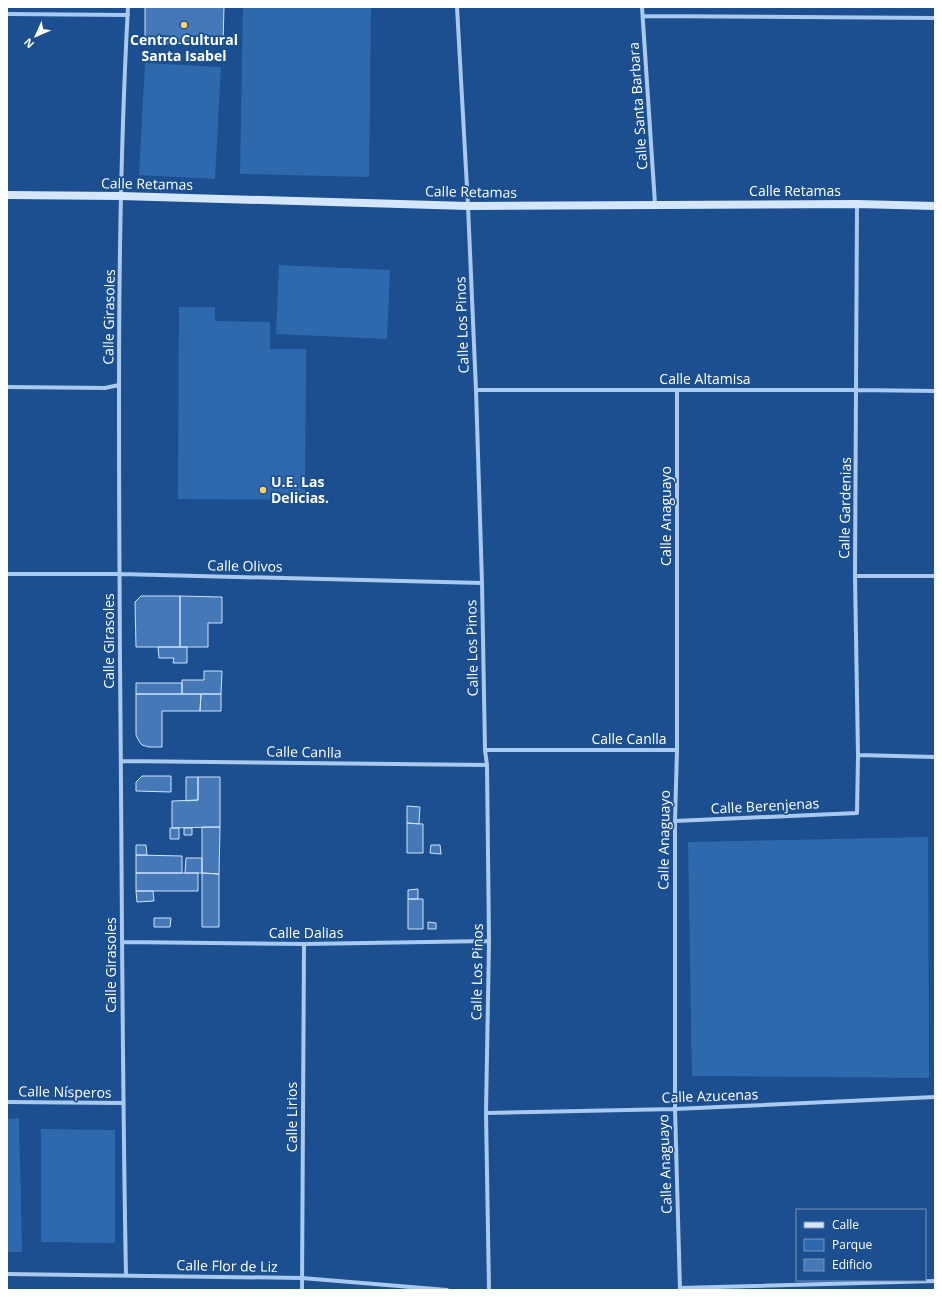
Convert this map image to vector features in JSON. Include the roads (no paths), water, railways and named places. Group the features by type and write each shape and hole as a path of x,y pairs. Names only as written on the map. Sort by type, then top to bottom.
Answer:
{"street":[{"name":"Calle Girasoles","path":"126,1276 122,1103 119,385 121,196 128,7"},
{"name":"Calle Los Pinos","path":"457,7 476,390 485,750 487,765 489,941 486,1113 489,1290"},
{"name":"Calle Santa Barbara","path":"642,7 655,204"},
{"path":"7,14 128,15"},
{"path":"643,16 935,18"},
{"name":"Calle Retamas","path":"7,195 121,196 468,206 655,204 857,204 935,206"},
{"name":"Calle Gardenias","path":"857,204 855,576 858,755 857,813"},
{"path":"7,387 104,388 119,385"},
{"name":"Calle Altamisa","path":"476,390 935,391"},
{"name":"Calle Anaguayo","path":"677,390 675,1109 680,1289"},
{"name":"Calle Olivos","path":"7,574 120,574 482,582"},
{"path":"855,576 935,576"},
{"name":"Calle Canlla","path":"485,750 677,750"},
{"path":"858,755 935,757"},
{"name":"Calle Canlla","path":"121,761 487,765"},
{"name":"Calle Berenjenas","path":"675,821 857,813"},
{"name":"Calle Dalias","path":"122,942 304,944 489,941"},
{"name":"Calle Lirios","path":"302,1290 304,944"},
{"name":"Calle Azucenas","path":"486,1113 675,1109 935,1097"},
{"name":"Calle Nísperos","path":"7,1102 122,1103"},
{"name":"Calle Flor de Liz","path":"7,1274 302,1278 447,1290"},
{"path":"680,1289 935,1281"}],"place":[{"name":"Centro Cultural Santa Isabel","path":"184,25"},
{"name":"U.E. Las Delicias.","path":"263,490"}]}
